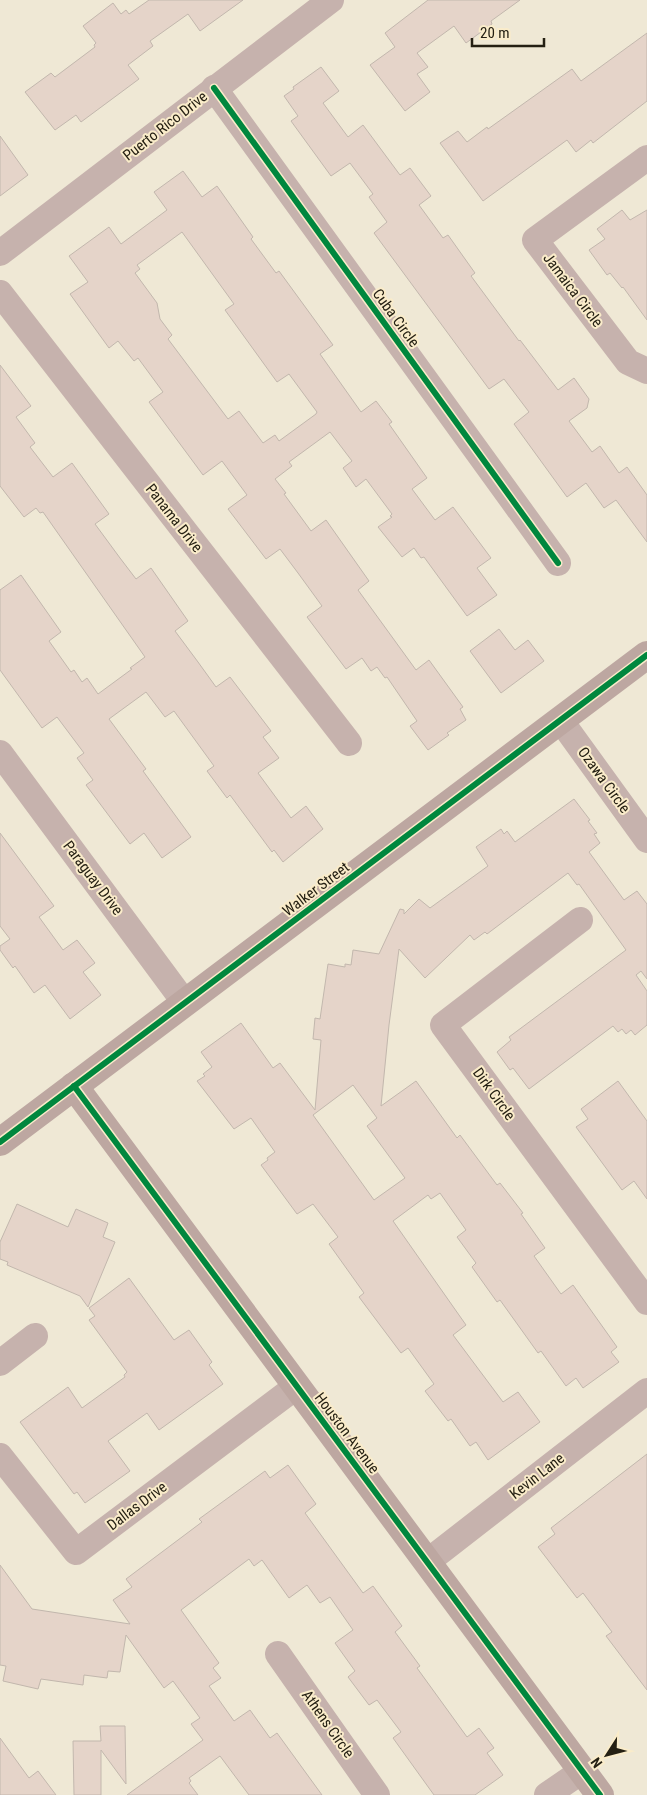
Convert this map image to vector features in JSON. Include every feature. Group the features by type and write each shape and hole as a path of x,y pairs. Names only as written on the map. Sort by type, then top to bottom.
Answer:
{"street":[{"name":"Puerto Rico Drive","path":"0,253 331,0"},
{"name":"Cuba Circle","path":"214,88 558,563"},
{"name":"Jamaica Circle","path":"647,158 535,240 628,362 647,371"},
{"name":"Panama Drive","path":"0,293 349,743"},
{"name":"Walker Street","path":"0,1142 647,655"},
{"name":"Ozawa Circle","path":"561,721 647,840"},
{"name":"Paraguay Drive","path":"0,753 185,1002"},
{"name":"Dirk Circle","path":"580,920 443,1025 647,1302"},
{"name":"Houston Avenue","path":"74,1086 600,1795"},
{"path":"0,1363 35,1336"},
{"name":"Dallas Drive","path":"0,1456 76,1552 297,1386"},
{"name":"Kevin Lane","path":"427,1562 647,1390"},
{"name":"Athens Circle","path":"278,1654 378,1795"},
{"path":"547,1795 582,1771"}],"building":[{"path":"149,0 243,0 200,31 188,14 150,41 153,46 128,65 139,79 81,122 76,115 55,130 25,92 51,73 55,77 95,47 96,43 83,26 113,3 121,14 126,10 129,14"},
{"path":"428,0 520,0 491,21 492,24 466,43 454,26 417,53 428,67 417,74 430,92 405,111 370,65 395,47 385,33"},
{"path":"647,33 647,101 593,143 591,140 576,152 567,140 483,201 440,143 458,131 467,142 572,69 581,81"},
{"path":"321,67 339,91 323,103 348,137 363,125 400,175 410,168 431,196 419,205 443,238 448,235 475,273 471,276 519,341 558,390 574,378 589,399 587,408 569,421 592,452 600,446 619,473 627,467 647,495 647,542 616,500 604,508 586,483 567,497 514,424 529,412 504,379 489,389 374,233 387,222 369,197 373,194 350,163 331,176 291,121 298,116 284,96 294,89 293,87"},
{"path":"0,136 28,175 0,196"},
{"path":"183,171 202,197 217,186 253,237 251,239 276,273 279,271 333,345 320,354 361,412 376,401 392,422 389,424 427,478 412,489 435,520 453,507 491,558 477,568 497,595 467,616 424,557 421,558 414,548 402,557 378,527 392,517 390,516 392,514 366,479 356,487 343,468 352,461 330,432 289,462 292,466 275,479 311,531 326,520 369,581 358,590 416,670 429,660 463,707 460,709 466,720 447,733 449,735 428,750 410,726 417,721 387,677 385,678 377,667 371,671 362,658 346,669 307,617 322,606 298,573 280,549 266,559 228,509 247,495 222,461 203,475 149,402 163,392 138,358 134,361 118,341 109,348 70,294 88,282 69,256 109,227 121,244 167,210 154,192","holes":["182,232 234,304 225,310 277,382 289,374 317,412 279,441 275,435 263,443 239,411 228,419 168,339 172,335 160,319 157,303 135,273 140,269 137,265"]},
{"path":"622,210 630,220 647,210 647,320 623,287 610,273 607,275 589,250 605,239 597,229"},
{"path":"0,365 31,406 16,417 35,443 30,447 53,477 72,463 109,514 95,524 120,558 136,579 151,568 188,621 175,631 216,687 230,677 271,731 263,737 279,758 258,773 291,818 306,806 323,829 283,862 274,850 272,852 230,795 227,798 207,771 214,766 174,711 165,717 146,692 109,719 146,769 143,771 191,837 162,858 144,833 130,844 86,785 93,780 77,758 84,753 57,717 42,728 0,670 0,590 21,575 61,632 49,641 71,672 74,670 82,682 87,678 98,694 145,657 43,512 40,513 36,508 24,517 0,486"},
{"path":"499,629 515,650 528,640 544,661 501,693 470,651"},
{"path":"574,799 590,820 588,821 597,833 594,834 600,843 589,852 624,900 637,891 647,904 647,979 641,971 636,975 647,991 647,1025 635,1035 631,1030 626,1034 622,1029 618,1032 613,1026 529,1089 513,1068 510,1070 497,1052 511,1040 509,1037 626,950 579,884 577,885 568,873 487,934 485,932 474,940 470,935 425,978 399,949 381,1106 416,1081 457,1138 460,1135 497,1185 500,1183 523,1213 521,1214 545,1248 534,1256 561,1294 573,1285 617,1347 611,1352 619,1362 583,1388 576,1378 566,1386 541,1351 538,1353 500,1300 497,1302 472,1267 476,1263 457,1237 466,1230 440,1193 431,1199 428,1195 393,1221 466,1325 453,1335 503,1402 518,1392 540,1422 488,1460 476,1442 470,1446 451,1419 448,1421 425,1391 434,1384 408,1348 401,1353 359,1297 364,1293 329,1244 338,1237 313,1204 297,1214 261,1165 275,1152 251,1118 234,1129 197,1081 205,1076 203,1074 212,1067 201,1052 241,1023 273,1068 280,1063 315,1110 321,1040 313,1039 315,1018 320,1019 328,964 345,967 345,964 351,965 353,950 379,954 400,909 404,910 404,914 419,899 430,908 488,866 476,847 501,829 504,834 507,831 515,842","holes":["353,1085 377,1118 367,1126 405,1178 374,1200 313,1115"]},
{"path":"0,833 54,906 39,917 63,950 77,940 95,963 83,972 101,995 70,1019 45,985 34,993 15,966 13,968 0,950 0,946 10,939 0,926"},
{"path":"618,1081 647,1121 647,1199 634,1181 622,1190 576,1127 588,1119 581,1109"},
{"path":"17,1204 68,1227 76,1209 108,1223 103,1237 115,1242 88,1307 80,1296 7,1265 8,1262 0,1259 0,1242"},
{"path":"129,1278 174,1340 189,1330 212,1362 209,1365 223,1384 159,1430 147,1413 108,1441 130,1471 85,1503 77,1492 74,1494 20,1422 68,1387 82,1408 125,1377 124,1375 127,1372 89,1320 95,1316 89,1308"},
{"path":"647,1454 647,1690 606,1636 612,1632 583,1593 577,1598 538,1547 555,1534 551,1528"},
{"path":"288,1465 316,1504 305,1513 363,1593 373,1586 402,1626 395,1632 420,1666 417,1668 467,1737 479,1728 494,1748 487,1753 503,1775 475,1795 434,1795 393,1738 401,1732 377,1700 369,1705 348,1677 355,1671 335,1643 353,1630 330,1597 320,1603 307,1585 289,1598 262,1560 254,1566 249,1559 181,1610 219,1663 213,1668 221,1678 209,1686 234,1721 250,1710 270,1738 277,1733 322,1795 249,1795 220,1756 189,1778 191,1781 189,1783 198,1795 127,1795 203,1740 191,1724 200,1718 173,1681 164,1688 126,1635 120,1672 108,1671 107,1678 84,1675 83,1685 41,1679 38,1689 3,1681 6,1666 0,1665 0,1565 32,1609 130,1624 113,1600 132,1587 126,1579 202,1522 199,1519 265,1471 270,1478"},
{"path":"100,1726 125,1726 126,1784 101,1750 101,1795 74,1795 73,1741 101,1741"},
{"path":"0,1738 29,1778 38,1771 56,1795 0,1795"}],"cycle path":[{"path":"214,88 558,563"},
{"path":"0,1142 647,655"},
{"path":"74,1086 600,1795"}]}
